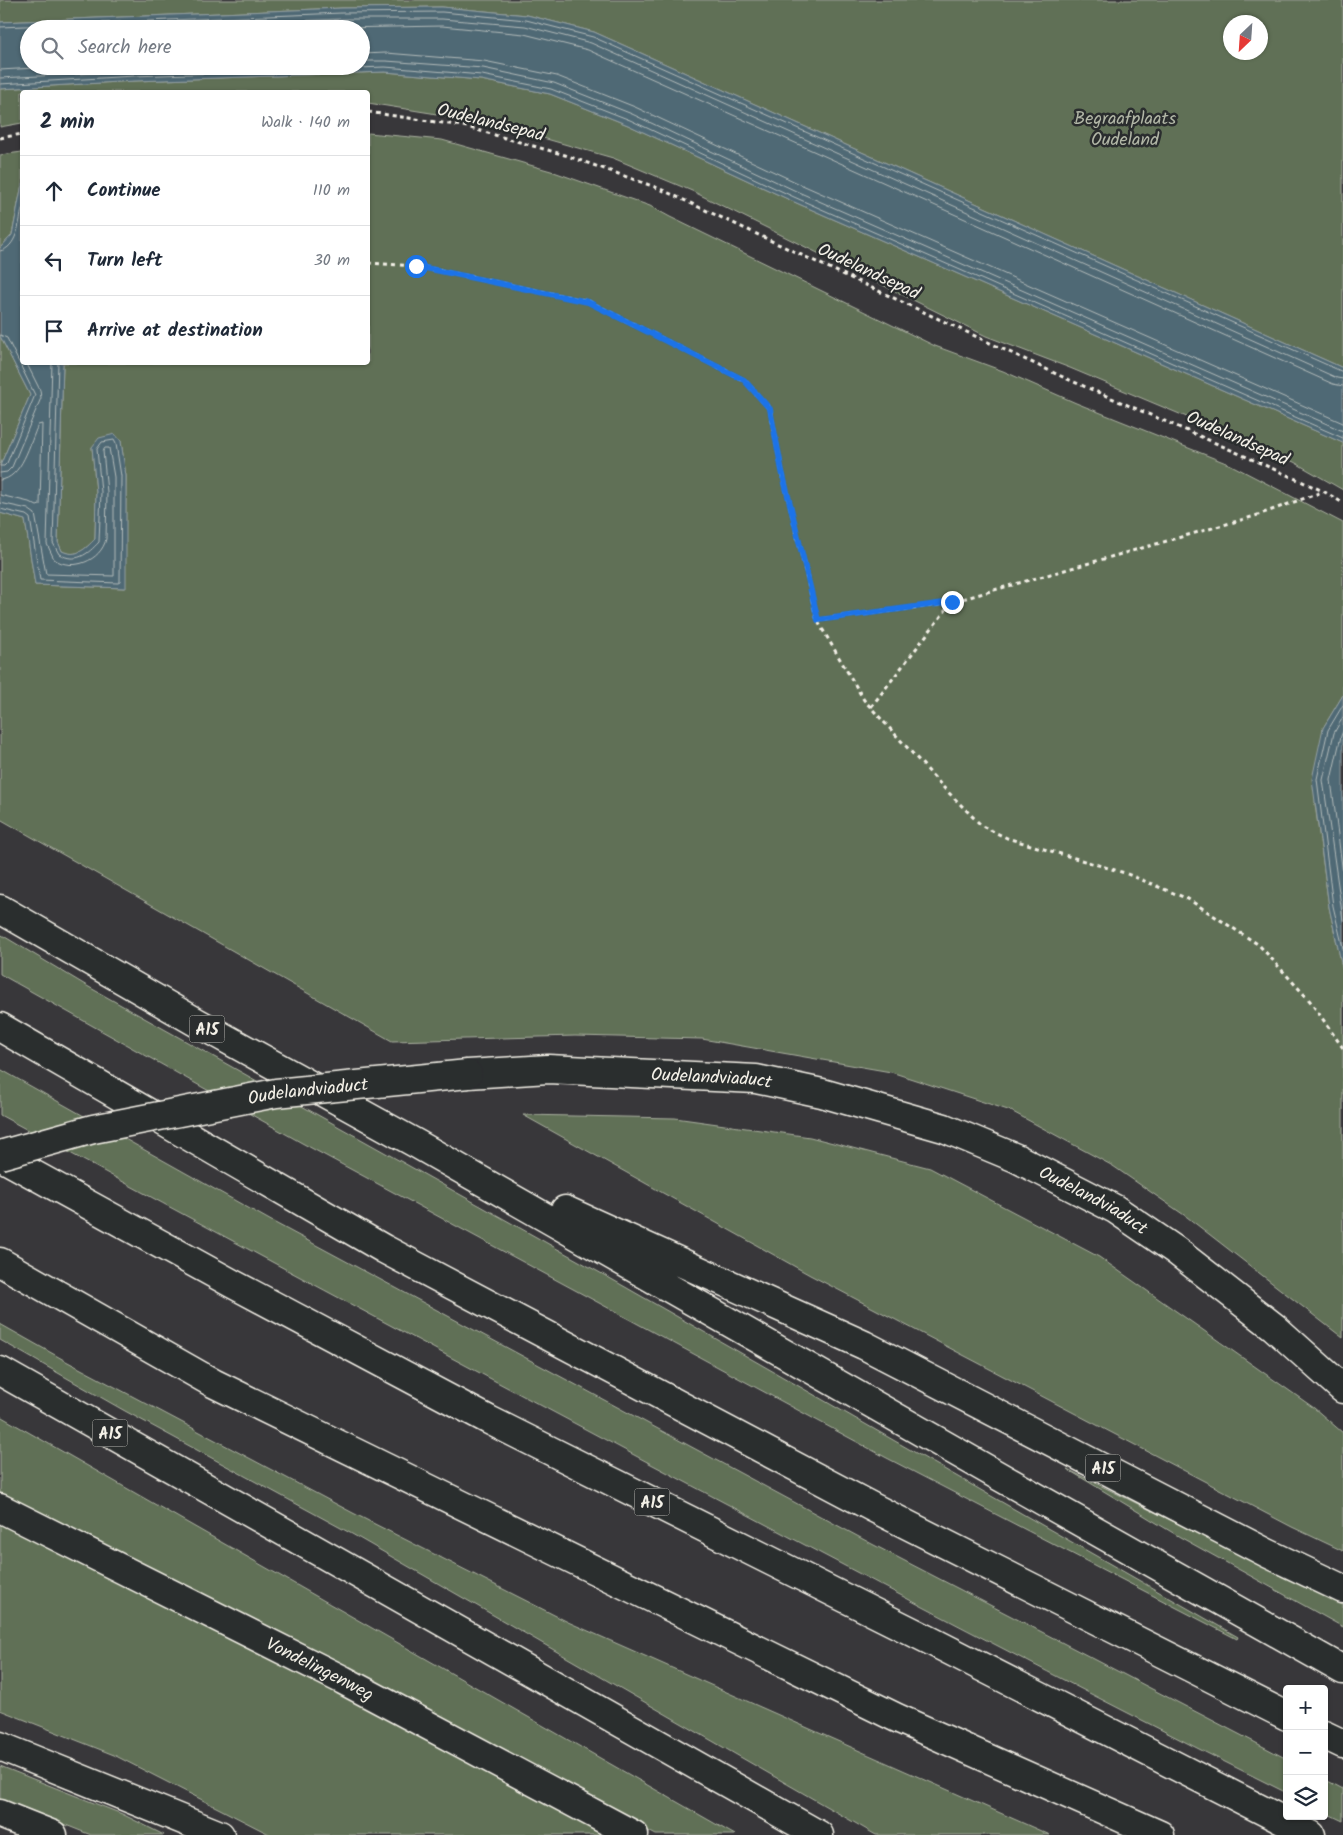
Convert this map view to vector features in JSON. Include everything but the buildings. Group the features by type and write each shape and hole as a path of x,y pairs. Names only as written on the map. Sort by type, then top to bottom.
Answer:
{"main road":[{"name":"A15","path":"0,909 196,1022 417,1144 996,1475 1343,1670"},
{"path":"0,1027 393,1254 874,1508 1283,1714"},
{"name":"Oudelandviaduct","path":"0,1155 93,1129 276,1093 468,1074 548,1069 756,1079 822,1093 944,1128 1016,1158 1115,1209 1175,1250 1274,1327 1343,1389"},
{"name":"A15","path":"417,1144 864,1345 1267,1553 1343,1589"},
{"name":"A15","path":"0,1155 233,1284 489,1420 933,1642 1311,1835"},
{"path":"0,1262 213,1383 897,1718 1160,1835"},
{"name":"A15","path":"0,1371 819,1835"},
{"name":"Vondelingenweg","path":"0,1508 343,1680 634,1835"},
{"path":"1328,1737 1343,1744"},
{"path":"0,1746 220,1835"},
{"path":"0,1814 53,1835"}],"path":[{"name":"Oudelandsepad","path":"370,112 463,126 565,154 658,188 1065,378 1323,491 1343,503"},
{"path":"0,138 20,134"},
{"path":"370,263 416,266 588,302 744,380 770,409 782,471 818,620 864,700 943,787 982,826 1006,838 1125,873 1188,899 1259,945 1310,1001 1343,1048"},
{"path":"818,620 952,602 1255,516 1323,491"},
{"path":"871,707 952,602"}],"green space":[{"name":"Begraafplaats Oudeland","path":"0,0 1343,0 1343,368 594,32 527,15 442,7 342,8 0,22"},
{"path":"385,72 481,80 550,94 628,125 792,201 1343,443 1343,490 1294,462 1070,368 986,336 692,191 613,158 508,128 370,103 370,90 20,90 20,123 0,127 0,89 135,81 302,75 370,75 370,73"},
{"path":"370,133 442,140 551,171 650,206 935,346 1003,371 1076,403 1231,465 1343,523 1343,695 1323,728 1315,804 1329,907 1343,971 1343,1338 1187,1217 1113,1166 1011,1111 891,1072 702,1039 575,1036 392,1041 0,819 0,513 25,520 35,585 125,588 126,476 121,441 92,447 96,492 95,539 84,549 76,553 62,551 58,542 63,365 370,365"},
{"path":"20,152 20,194 12,235 0,248 0,155"},
{"path":"0,336 30,395 0,466"},
{"path":"0,934 87,986 613,1280 1238,1637 1237,1639 885,1457 302,1143 0,974"},
{"path":"0,1069 275,1223 872,1544 1283,1757 1283,1791 1047,1672 651,1464 243,1247 0,1115"},
{"path":"523,1115 675,1118 810,1137 930,1168 1099,1257 1314,1408 1343,1433 1343,1551 1292,1527 810,1275"},
{"path":"0,1324 64,1360 353,1513 568,1622 1050,1835 876,1835 352,1534 125,1411 0,1340"},
{"path":"0,1416 735,1835 656,1835 129,1558 0,1495"},
{"path":"1067,1469 1343,1605 1343,1627 1180,1537"},
{"path":"0,1520 199,1619 613,1835 271,1835 114,1755 0,1710"},
{"path":"0,1766 122,1814 164,1835 91,1835 0,1799"},
{"path":"1328,1781 1343,1789 1343,1821 1328,1814"}],"water":[{"path":"442,7 527,15 594,32 1343,368 1343,443 792,201 628,125 550,94 481,80 385,72 370,73 370,20 49,20 342,8"},
{"path":"20,21 20,75 302,75 135,81 0,89 0,22"},
{"path":"20,194 20,365 63,365 58,542 62,551 76,553 84,549 95,539 96,492 92,447 99,438 115,434 121,441 126,476 126,588 35,585 25,520 0,513 0,466 30,395 0,336 0,248 12,235"},
{"path":"1343,695 1343,971 1329,907 1312,779 1323,728"}],"route":[{"path":"416,266 588,302 712,362 744,380 770,409 782,471 818,620 952,602"}]}
